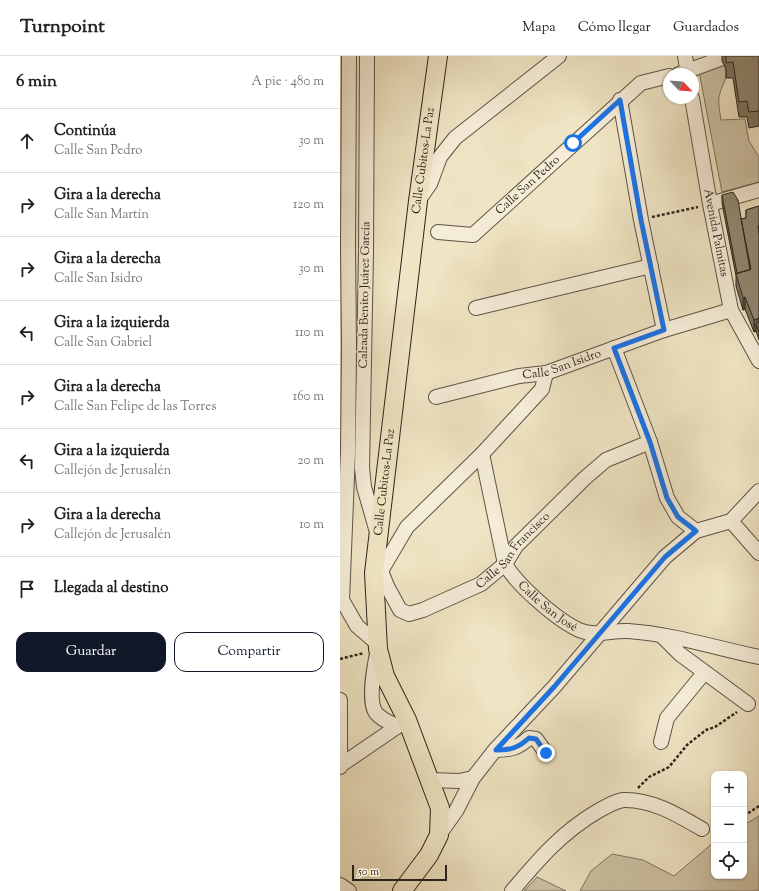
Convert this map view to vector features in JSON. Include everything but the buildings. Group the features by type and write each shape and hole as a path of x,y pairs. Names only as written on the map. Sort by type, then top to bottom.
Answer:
{"main road":[{"name":"Calle Cubitos-La Paz","path":"406,890 439,835 440,808 430,780 402,723 385,676 378,646 377,532 418,201 438,56"}],"street":[{"name":"Calzada Benito Juárez García","path":"367,56 366,253 362,468 364,487 377,532"},
{"path":"418,201 430,184 440,157 455,138 559,56"},
{"path":"685,56 685,68"},
{"path":"698,68 728,56"},
{"path":"346,58 344,145 345,344 342,600 357,626 378,646 373,669 373,703 375,712 381,718 402,723"},
{"name":"Calle San Pedro","path":"438,232 473,234 620,100 641,83 663,78"},
{"path":"620,100 641,220 664,330"},
{"name":"Avenida Palmitas","path":"693,104 710,204 731,310 759,361"},
{"path":"710,204 759,190"},
{"path":"476,308 651,266"},
{"name":"Calle San Isidro","path":"436,397 519,376 546,373 664,330 731,310"},
{"path":"614,348 650,442 667,498 678,517 696,531"},
{"path":"378,572 407,526 482,454 542,390 546,373"},
{"name":"Calle San Francisco","path":"378,572 400,610 409,614 423,610 481,584 505,564 516,546 585,478 606,460 650,442"},
{"name":"Calle San José","path":"482,454 505,564 510,574 527,593 580,630 599,633 627,631 663,636 759,657"},
{"path":"439,835 456,811 473,778 496,750 554,687 665,557 696,531 731,520 759,491"},
{"path":"731,520 759,553"},
{"path":"663,636 680,654 748,704"},
{"path":"661,742 667,718 704,673"},
{"path":"340,700 340,766"},
{"path":"340,766 402,723"},
{"path":"496,750 514,748 529,738 536,739 546,753"},
{"path":"430,780 459,782 473,778"},
{"path":"512,891 557,840 582,820 604,807 622,800 656,805 702,829"},
{"path":"340,885 349,891"}],"path":[{"path":"641,220 710,204"},
{"path":"340,659 378,646"},
{"path":"622,800 635,791 649,777 669,767 687,745 706,730 715,727 748,704"},
{"path":"747,814 759,806"}],"shaded area":[{"path":"722,61 725,67 726,76 719,97 721,120 745,119 749,141 759,157 759,182 722,192 699,71"},
{"path":"759,816 759,891 580,891 591,871 612,854 643,860 674,876 711,845 711,879 747,879 747,823"},
{"path":"537,877 566,891 524,891"}],"route":[{"path":"546,753 536,739 529,738 519,746 510,750 496,750 554,687 665,557 696,531 678,517 667,498 650,442 614,348 664,330 641,220 620,100 573,143"}]}
